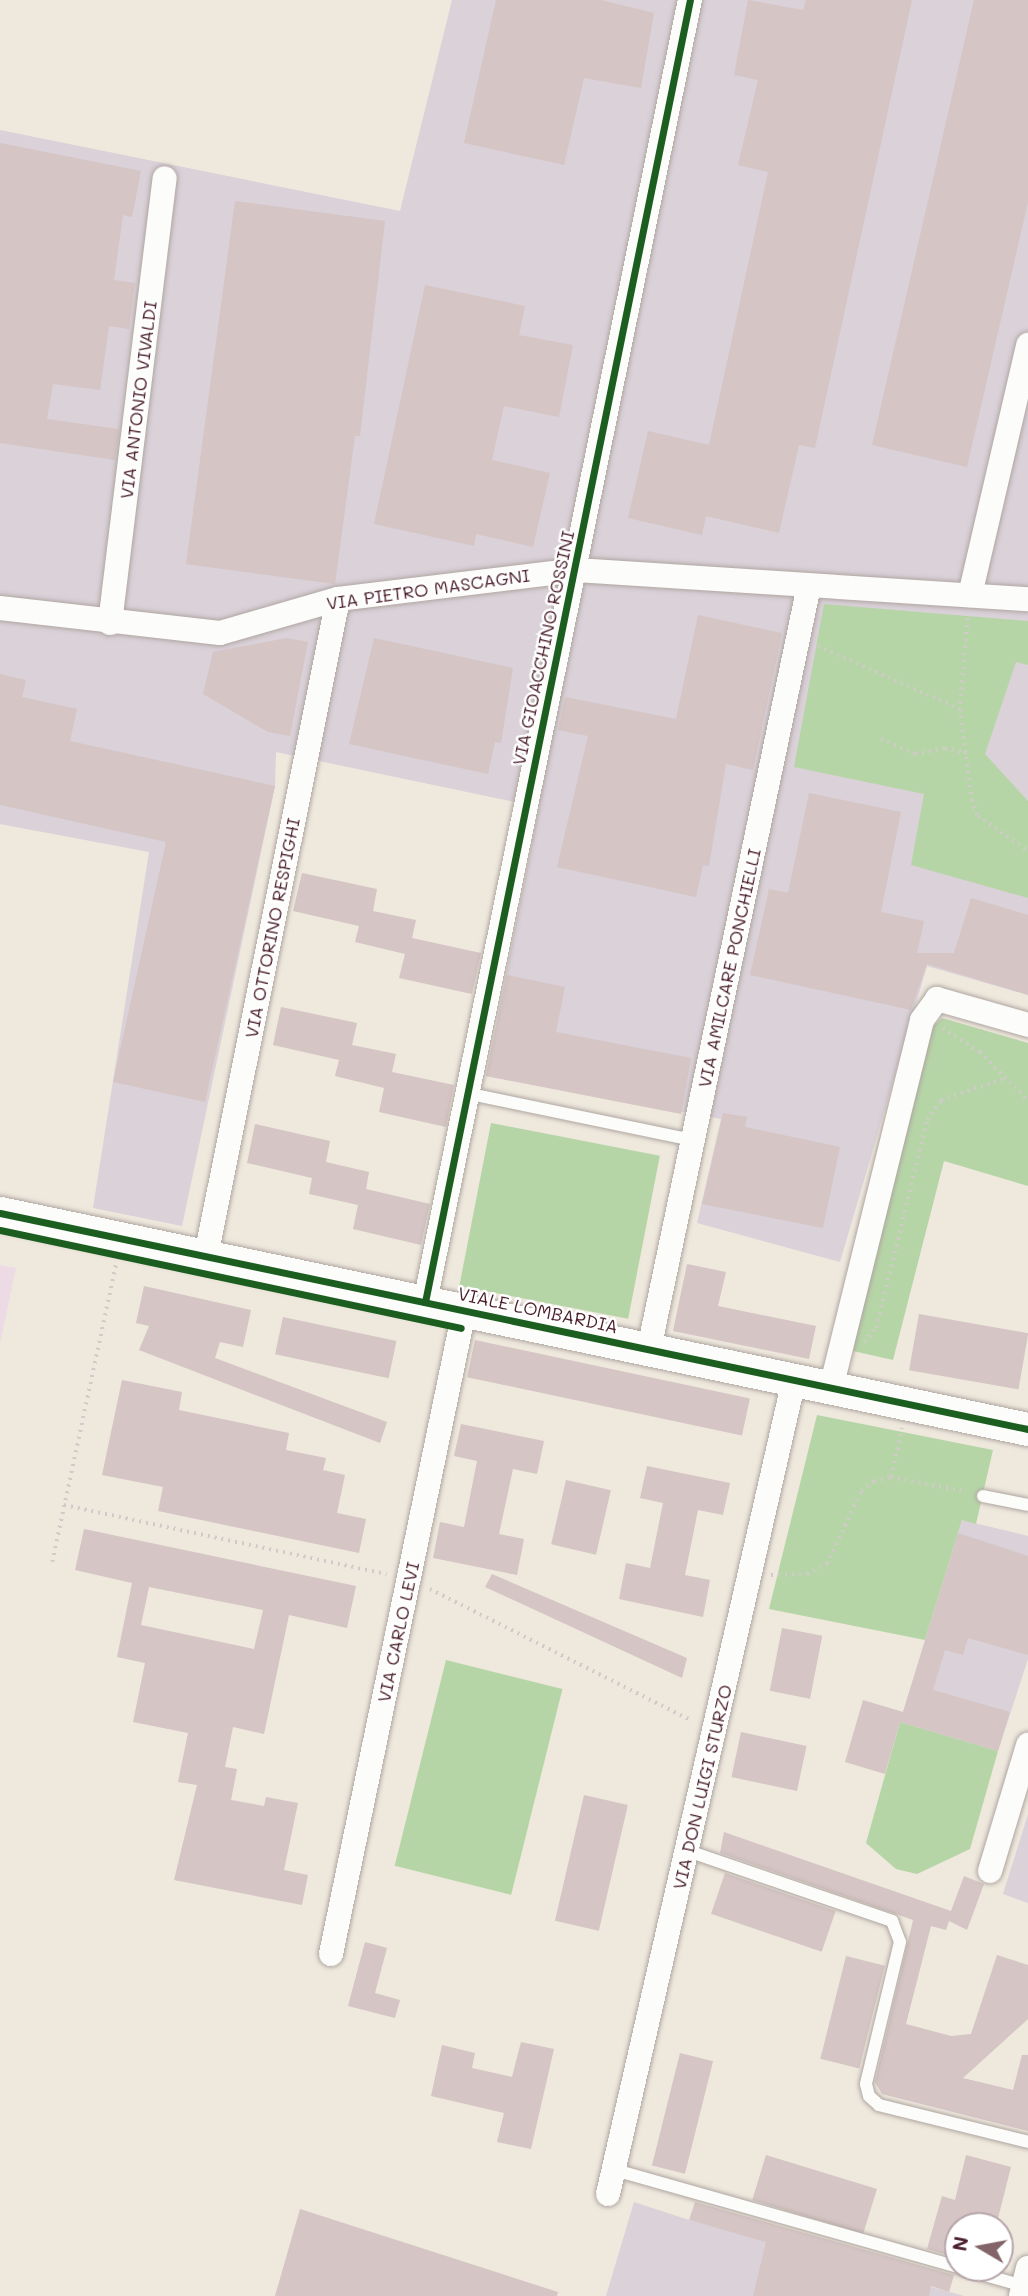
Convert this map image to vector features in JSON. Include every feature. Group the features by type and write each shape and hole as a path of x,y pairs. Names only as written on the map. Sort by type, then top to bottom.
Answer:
{"street":[{"name":"VIA GIOACCHINO ROSSINI","path":"425,1302 690,0"},
{"name":"VIA ANTONIO VIVALDI","path":"110,622 165,178"},
{"path":"970,595 1028,345"},
{"name":"VIA PIETRO MASCAGNI","path":"0,608 220,633 338,599 576,570 1028,599"},
{"name":"VIA AMILCARE PONCHIELLI","path":"649,1349 809,586"},
{"name":"VIA OTTORINO RESPIGHI","path":"206,1256 338,599"},
{"path":"831,1388 922,1020 937,999 1028,1025"},
{"name":"VIALE LOMBARDIA","path":"0,1213 1028,1429"},
{"name":"VIA CARLO LEVI","path":"331,1954 464,1311"},
{"name":"VIA DON LUIGI STURZO","path":"611,2182 794,1380"},
{"path":"990,1871 1028,1745"}],"lane":[{"path":"466,1093 694,1140"},
{"path":"983,1496 1028,1505"},
{"path":"688,1852 892,1922 901,1942 866,2084 869,2096 880,2105 1028,2143"},
{"path":"611,2182 944,2264"}],"path":[{"path":"970,595 960,709 978,816 1028,851"},
{"path":"798,639 960,709"},
{"path":"881,739 915,754 945,748 966,753"},
{"path":"922,1020 954,1032 1028,1101"},
{"path":"840,1351 871,1339 877,1328 927,1120 942,1100 1006,1078"},
{"path":"105,1251 131,1256"},
{"path":"52,1562 118,1254"},
{"path":"891,1477 907,1404"},
{"path":"751,1569 778,1577 828,1564 862,1491 891,1477 983,1496"}],"shaded area":[{"path":"452,0 1028,0 1028,995 927,966 840,1262 697,1223 721,1119 486,1076 539,807 276,752 275,786 182,1226 93,1208 149,852 0,824 0,130 400,211"},
{"path":"0,1265 16,1268 0,1343"},
{"path":"962,1520 1028,1536 1028,1659 998,1751 900,1722"},
{"path":"1028,1814 1028,1903 1003,1894"},
{"path":"634,2202 689,2220 964,2296 606,2296"}],"green space":[{"path":"824,604 1028,621 1028,665 1016,662 985,754 1028,801 1028,898 911,865 924,794 794,767"},
{"path":"942,1018 1028,1043 1028,1186 944,1161 893,1360 853,1351 923,1036"},
{"path":"491,1123 660,1156 628,1319 459,1286"},
{"path":"817,1415 993,1450 976,1524 962,1520 925,1640 769,1609"},
{"path":"446,1660 562,1689 511,1895 395,1866"},
{"path":"900,1722 998,1751 970,1849 917,1874 896,1869 866,1843"}],"building":[{"path":"496,0 601,0 654,13 641,88 584,78 564,165 464,143"},
{"path":"748,0 803,10 806,0 912,0 815,448 799,445 779,533 706,516 702,535 628,518 648,431 709,445 768,172 738,165 758,80 734,75"},
{"path":"974,0 1028,0 1028,202 967,467 872,445"},
{"path":"0,143 141,171 132,217 123,215 114,280 135,283 129,329 109,326 100,390 53,384 47,419 119,429 115,460 0,443"},
{"path":"235,201 385,221 360,436 355,436 335,584 186,564"},
{"path":"425,285 525,306 519,335 573,345 559,417 504,406 492,460 550,473 533,547 476,534 474,546 374,524"},
{"path":"698,615 782,633 753,770 726,764 709,866 703,865 696,897 557,867 588,736 558,730 565,697 676,719"},
{"path":"287,638 308,642 290,736 268,732 203,694 213,652"},
{"path":"374,638 513,668 501,743 495,742 488,774 349,744"},
{"path":"0,674 26,680 22,697 77,709 70,741 275,786 205,1102 113,1082 166,842 0,805"},
{"path":"809,793 901,812 881,912 924,921 917,953 954,953 971,898 1028,915 1028,995 927,964 911,1010 750,975 769,889 788,893"},
{"path":"302,873 377,889 373,911 416,920 412,938 481,953 472,994 399,978 405,954 355,942 359,926 293,911"},
{"path":"507,975 565,987 556,1032 691,1058 681,1114 486,1076"},
{"path":"281,1007 357,1023 352,1045 396,1054 392,1072 454,1085 446,1127 379,1112 384,1088 335,1076 339,1060 273,1045"},
{"path":"723,1113 747,1117 745,1127 840,1147 823,1228 702,1204"},
{"path":"255,1124 330,1141 326,1162 369,1172 366,1189 430,1204 421,1245 353,1229 358,1205 309,1194 312,1178 247,1163"},
{"path":"687,1264 726,1272 718,1306 816,1326 809,1359 673,1331"},
{"path":"144,1286 251,1310 243,1347 220,1342 215,1358 387,1422 380,1443 139,1350 149,1326 136,1323"},
{"path":"919,1314 1028,1333 1018,1389 909,1370"},
{"path":"283,1317 396,1341 389,1378 275,1354"},
{"path":"475,1340 750,1398 742,1436 467,1377"},
{"path":"122,1380 182,1392 179,1410 289,1433 286,1450 326,1458 323,1470 345,1475 337,1513 366,1519 359,1553 158,1511 163,1487 102,1475"},
{"path":"461,1424 544,1441 537,1474 513,1469 499,1534 524,1539 517,1575 433,1558 440,1522 464,1527 477,1461 454,1456"},
{"path":"647,1466 730,1483 723,1515 698,1510 685,1575 710,1580 703,1617 619,1599 626,1563 650,1568 663,1503 640,1498"},
{"path":"566,1480 611,1490 596,1555 551,1544"},
{"path":"84,1529 356,1586 347,1628 289,1615 264,1734 233,1727 225,1767 237,1769 231,1800 264,1806 266,1797 298,1803 284,1870 308,1875 302,1905 174,1880 197,1785 178,1782 188,1733 133,1722 145,1663 117,1657 132,1583 75,1570","holes":["149,1587 263,1610 254,1649 141,1625"]},
{"path":"958,1533 1028,1556 1028,1655 968,1638 963,1655 945,1650 933,1690 1010,1712 998,1751 900,1722 885,1774 845,1762 863,1700 903,1712"},
{"path":"492,1574 687,1658 682,1678 485,1587"},
{"path":"782,1628 822,1636 810,1699 770,1691"},
{"path":"741,1732 807,1746 797,1791 731,1777"},
{"path":"584,1795 628,1805 599,1931 555,1921"},
{"path":"724,1832 951,1911 964,1876 984,1884 967,1930 949,1921 946,1930 931,1926 906,2024 951,2036 971,2034 997,1955 1028,1965 1028,2019 963,2078 1013,2090 1022,2055 1028,2055 1028,2131 882,2094 875,2082 913,1920 720,1853"},
{"path":"725,1873 836,1911 822,1952 711,1914"},
{"path":"365,1942 387,1948 375,1993 400,2000 395,2018 348,2006"},
{"path":"846,1956 885,1966 859,2069 820,2059"},
{"path":"521,2042 554,2049 531,2149 497,2142 504,2113 431,2096 442,2045 475,2053 472,2068 512,2077"},
{"path":"680,2053 713,2061 685,2174 652,2166"},
{"path":"766,2155 877,2189 863,2234 752,2200"},
{"path":"966,2155 1011,2167 1000,2212 944,2212 944,2254 927,2249 942,2196 955,2200"},
{"path":"695,2202 944,2272 944,2282 952,2282 949,2292 931,2286 929,2296 753,2296 766,2242 689,2220"},
{"path":"300,2209 558,2292 557,2296 275,2296"}],"cycle path":[{"path":"425,1302 690,0"},
{"path":"0,1213 1028,1429"},
{"path":"0,1230 461,1328"}]}
